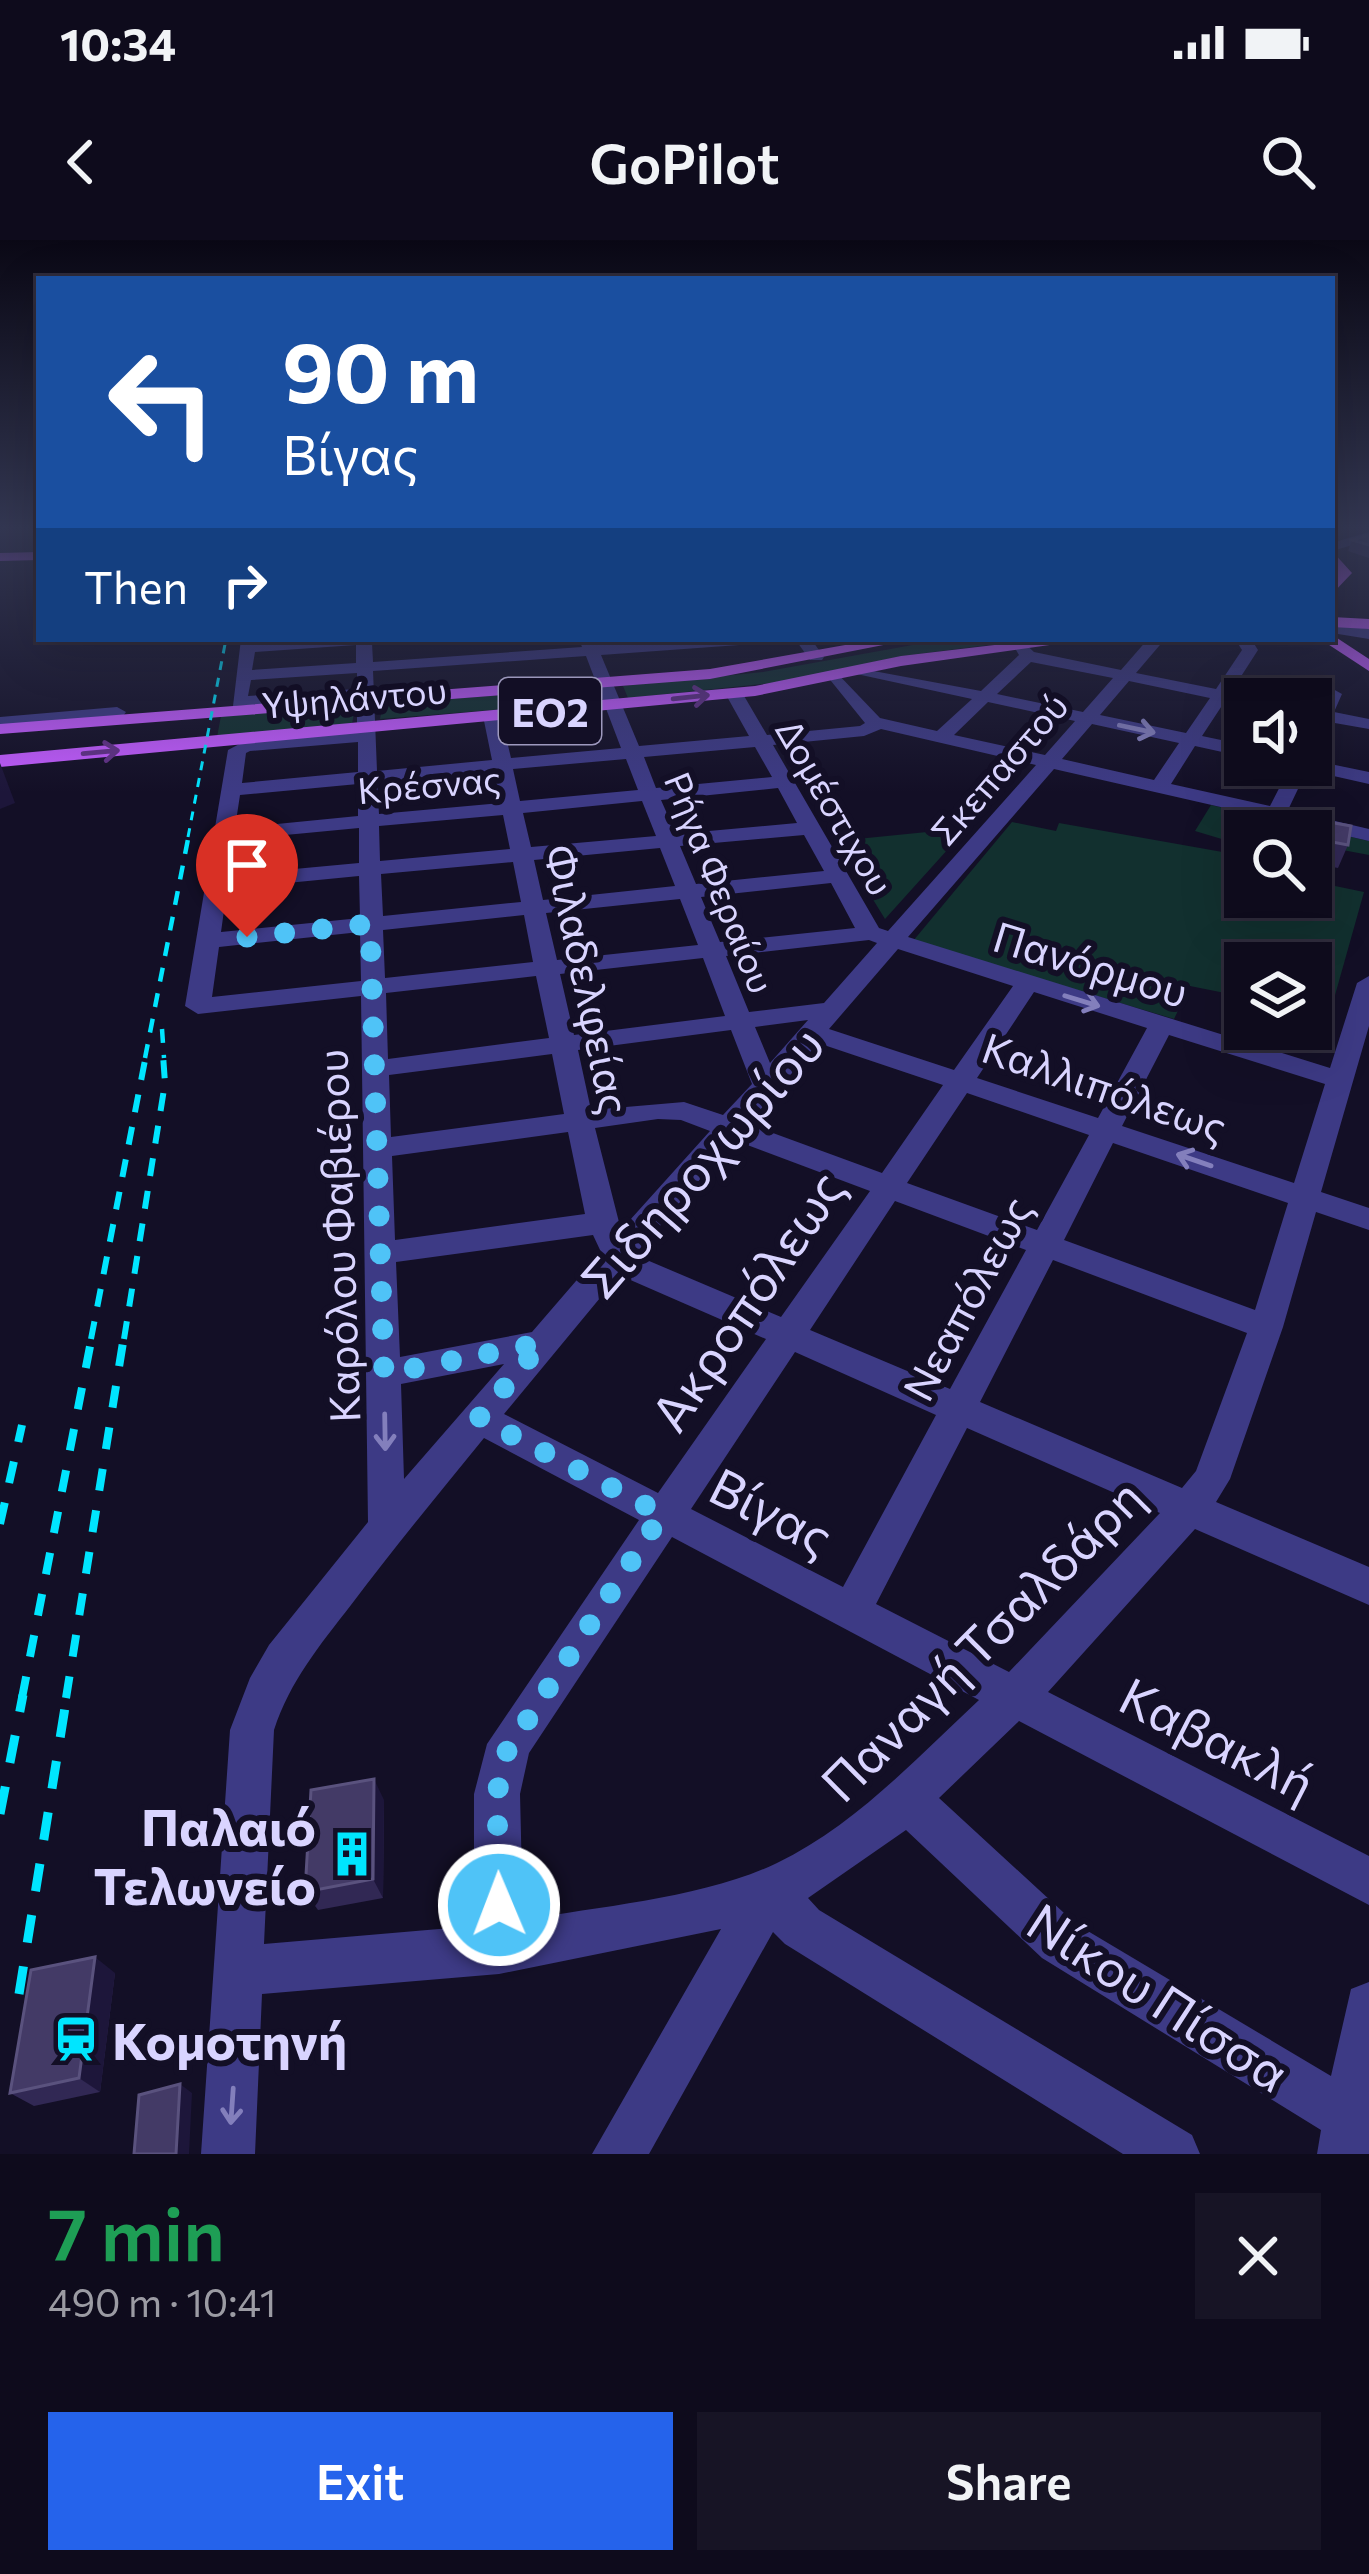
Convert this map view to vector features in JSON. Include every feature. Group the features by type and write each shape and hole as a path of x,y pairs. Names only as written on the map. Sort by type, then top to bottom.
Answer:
{"main road":[{"name":"Υψηλάντου","path":"0,761 201,742 365,714 492,703 602,682 710,674 891,642"},
{"name":"Υψηλάντου","path":"0,725 205,712 365,714 492,703 610,705 734,693 858,670 1069,642"},
{"path":"1333,642 1369,666"}],"street":[{"path":"1341,624 1369,634"},
{"path":"296,642 249,644 239,701 365,714"},
{"name":"Καρόλου Φαβιέρου","path":"366,642 387,1526"},
{"name":"Φιλαδελφείας","path":"481,642 512,808 609,1239"},
{"path":"243,676 485,658 589,644 659,642"},
{"path":"694,642 710,674"},
{"path":"805,642 816,657"},
{"path":"1232,678 1251,649 1245,642"},
{"name":"Ρήγα Φεραίου","path":"589,644 766,1086"},
{"path":"941,737 1025,651 1139,654 1224,685"},
{"name":"Σκεπαστού","path":"880,938 1047,762 1139,654"},
{"path":"858,670 1224,747"},
{"path":"836,676 871,720 879,723 1259,810"},
{"path":"1159,787 1224,690"},
{"name":"Δομέστιχου","path":"734,693 838,876 880,938"},
{"path":"0,725 117,712"},
{"path":"365,714 238,749 198,1006 710,951 880,938"},
{"path":"1332,717 1369,724"},
{"path":"231,790 864,731 879,723"},
{"path":"1332,770 1369,778"},
{"name":"Κρέσνας","path":"224,835 784,782"},
{"path":"1332,827 1369,836"},
{"path":"216,883 810,828"},
{"path":"206,941 838,876"},
{"name":"Πανόρμου","path":"880,938 1338,1078"},
{"name":"Σιδηροχωρίου","path":"228,2154 242,1973 252,1730 265,1693 284,1659 387,1526 542,1343 609,1239 731,1128 825,1021 880,938"},
{"name":"Παναγή Τσαλδάρη","path":"242,1973 499,1949 687,1915 769,1892 833,1858 906,1799 1014,1697 1187,1511 1210,1479 1267,1327 1369,983"},
{"name":"Ακροπόλεως","path":"499,1949 497,1795 504,1756 662,1514 1027,985"},
{"path":"373,1069 739,1021 825,1021"},
{"name":"Καλλιπόλεως","path":"825,1021 957,1081 1369,1219"},
{"name":"Νεαπόλεως","path":"851,1612 1161,1025"},
{"path":"376,1149 670,1110 731,1128 1267,1327"},
{"path":"380,1253 609,1239 637,1273 1369,1586"},
{"path":"384,1374 542,1343"},
{"name":"Βίγας","path":"479,1418 1014,1697"},
{"name":"Καβακλή","path":"1014,1697 1369,1881"},
{"name":"Νίκου Πίσσα","path":"906,1799 1059,1941 1354,2134"},
{"path":"620,2154 769,1892 802,1927 1173,2154"},
{"path":"1354,2134 1369,2007"}],"green space":[{"path":"929,642 1011,642 902,656 781,682 628,698 623,686 763,672"},
{"path":"586,689 588,702 380,719 383,704"},
{"path":"355,707 352,724 217,737 221,716"},
{"path":"1211,805 1233,810 1224,810 1224,840 1195,831"},
{"path":"1012,822 1056,831 1059,823 1224,852 1224,918 1332,918 1332,885 1364,892 1332,1006 1332,942 1224,942 1224,993 1190,986 1174,1019 913,941"},
{"path":"967,828 885,919 837,841"},
{"path":"1332,833 1369,841 1369,855 1332,848"}],"building":[{"path":"1332,823 1351,826 1348,845 1332,842"},
{"name":"Παλαιό Τελωνείο","path":"374,1779 373,1879 305,1892 311,1790"},
{"path":"95,1957 79,2078 10,2093 31,1970"},
{"path":"180,2084 176,2154 134,2154 139,2095"}],"railway":[{"path":"188,837 225,642"},
{"path":"145,1058 189,834"},
{"path":"162,1029 164,1058"},
{"path":"91,1339 146,1055"},
{"path":"124,1339 165,1083 163,1055"},
{"path":"22,1698 92,1336"},
{"path":"66,1698 124,1336"},
{"path":"0,1524 22,1425"},
{"path":"0,1814 23,1695"},
{"path":"19,1994 67,1695"}],"place":[{"name":"Παλαιό Τελωνείο","path":"352,1854"},
{"name":"Κομοτηνή","path":"76,2039"}],"route":[{"path":"247,937 370,924 384,1374 542,1343 479,1418 662,1514 504,1756 497,1795 499,1905"}]}
